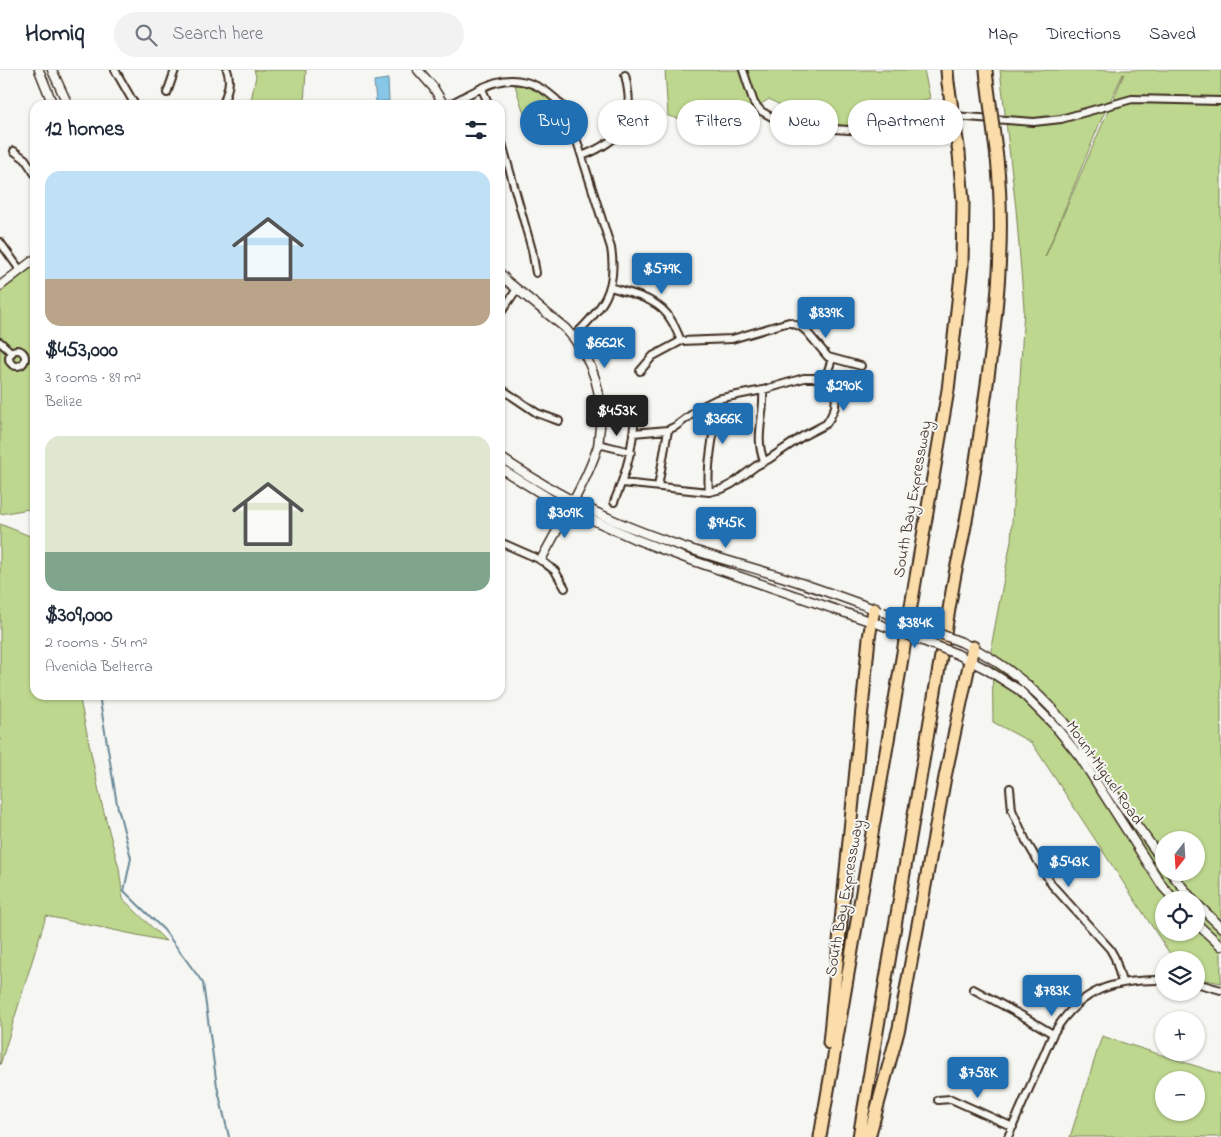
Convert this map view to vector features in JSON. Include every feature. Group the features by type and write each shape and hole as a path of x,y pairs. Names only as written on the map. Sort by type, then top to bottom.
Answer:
{"highway":[{"name":"South Bay Expressway","path":"819,1137 948,390 962,266 963,209 959,153 947,70"},
{"path":"859,1137 955,574 970,501 991,364 998,304 1000,203 997,158 986,75"},
{"path":"819,1137 836,979 842,900 875,623 879,610"},
{"path":"869,1137 899,1028 945,777 973,647"}],"street":[{"path":"38,70 51,100"},
{"path":"52,70 66,100"},
{"path":"115,70 132,100"},
{"path":"167,93 175,70"},
{"path":"418,70 441,100"},
{"path":"743,70 754,103 761,111 777,120 802,127 849,130 862,128 897,116 926,114 1034,122 1061,119 1132,99 1221,101"},
{"path":"224,100 229,85 228,73"},
{"path":"582,156 604,147 622,129 630,105 625,74"},
{"path":"459,100 497,82 518,81 531,84 550,94 561,104 569,116 611,248 613,271 610,287 598,312 573,336"},
{"path":"482,89 487,100"},
{"path":"14,151 25,159 30,166"},
{"path":"505,154 532,250 536,273"},
{"path":"0,242 20,270"},
{"path":"0,286 30,263"},
{"path":"505,278 566,328 573,336 594,372 601,408 598,444 573,500 541,560"},
{"path":"610,287 650,300 664,310 672,320 681,341"},
{"path":"505,307 517,289"},
{"path":"640,372 653,356 681,341 732,339 789,322 808,332 824,355 832,359 861,366"},
{"path":"0,342 12,352"},
{"path":"824,382 832,359"},
{"path":"622,483 709,492 722,489 803,436 826,424 835,407 836,396 833,388 824,382 815,378 804,378 763,390 717,399 703,406 668,430 633,433"},
{"path":"763,390 764,400 759,445 764,461"},
{"path":"505,392 537,414 559,421"},
{"path":"709,492 708,475 717,399"},
{"path":"614,502 631,452 634,413"},
{"path":"658,487 668,430"},
{"path":"598,444 631,452"},
{"name":"Mount Miguel Road","path":"505,460 546,486 611,520 690,550 778,576 879,610 973,647 1015,675 1055,712 1076,738 1155,850"},
{"name":"Mount Miguel Road","path":"505,471 568,508 620,533 957,654 1019,690 1054,725 1080,757 1167,891"},
{"path":"505,544 541,560 555,571 565,588"},
{"path":"1010,788 1012,810 1030,847 1052,885 1107,944 1115,958 1122,982"},
{"path":"1178,881 1186,891"},
{"path":"1205,912 1221,927"},
{"path":"1205,931 1221,946"},
{"path":"1008,1137 1053,1034 1062,1020 1080,1002 1096,992 1122,982 1155,980"},
{"path":"1205,986 1221,990"},
{"path":"973,989 1053,1034"},
{"path":"938,1100 951,1100 1013,1127"}],"green space":[{"path":"254,70 306,70 304,100 251,100 256,76"},
{"path":"665,70 924,70 930,98 924,100 848,100 848,127 838,130 838,100 769,99 760,105 760,100 677,100 677,118 668,116"},
{"path":"1000,70 1221,70 1221,983 1205,980 1205,951 1168,951 1162,941 1205,941 1205,891 1155,891 1155,931 1032,743 993,722 992,642 1011,541 1024,308 1016,209","holes":["1124,74 1045,257 1101,120"]},
{"path":"515,85 528,87 551,100 520,100"},
{"path":"30,269 30,509 0,514 0,293 11,282"},
{"path":"0,524 30,536 30,700 80,700 101,801 119,868 123,899 166,941 46,916 0,1065"},
{"path":"1102,1036 1155,1053 1155,1061 1180,1061 1221,1074 1221,1137 1070,1137"}],"water":[{"path":"388,79 389,100 376,100 374,81"}],"waterway":[{"path":"100,700 117,804 131,858 124,891 164,930 203,983 217,1086 229,1137"}]}
